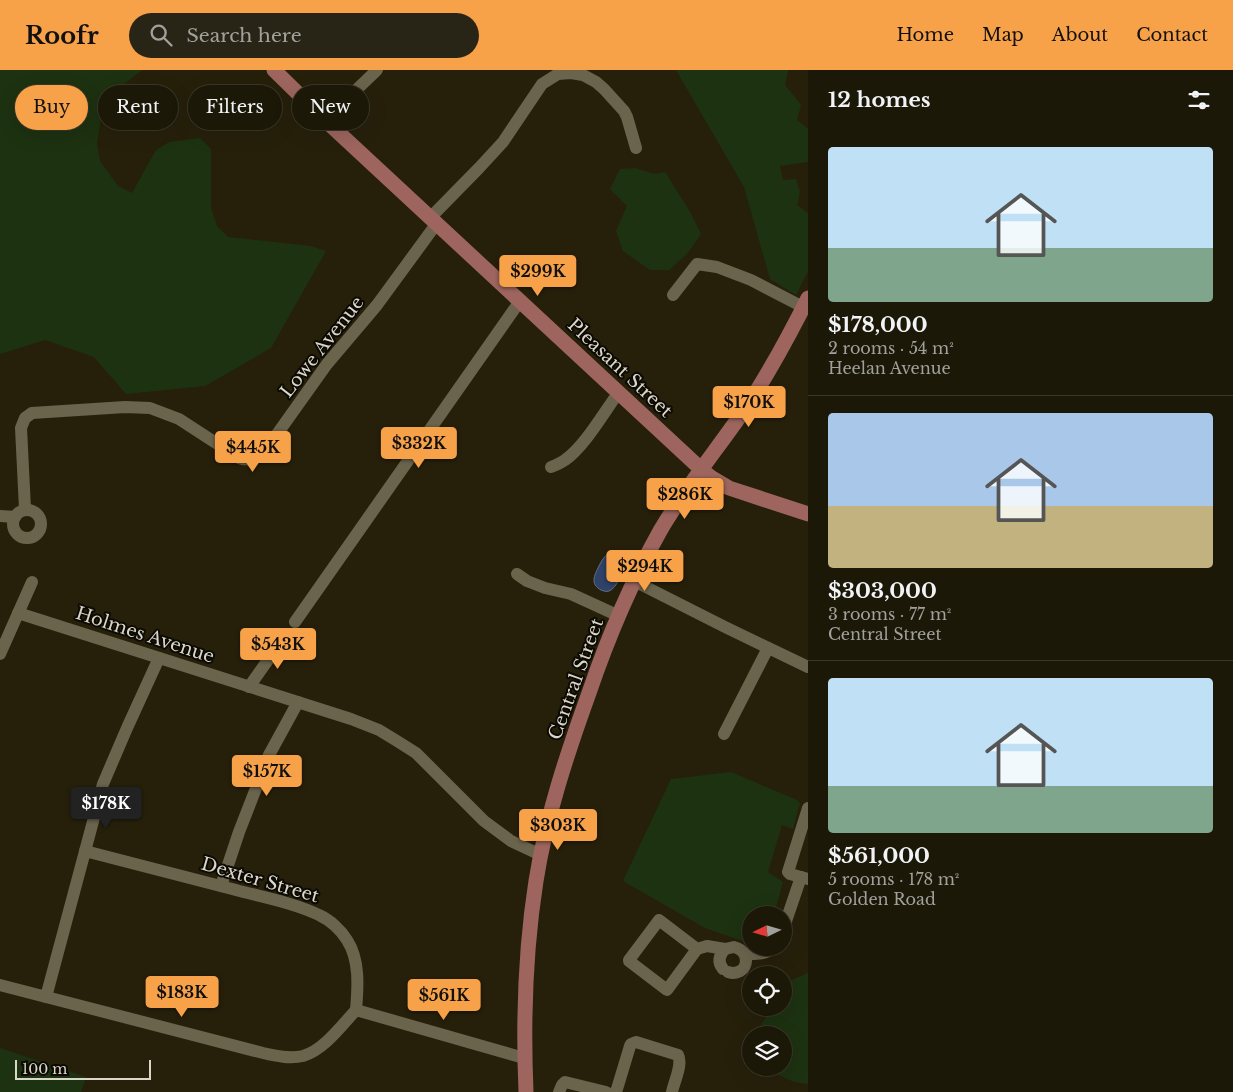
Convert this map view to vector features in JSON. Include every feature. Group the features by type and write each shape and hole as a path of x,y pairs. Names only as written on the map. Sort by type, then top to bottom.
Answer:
{"main road":[{"name":"Pleasant Street","path":"274,70 292,88"},
{"name":"Pleasant Street","path":"336,130 702,470 729,488 808,514"},
{"name":"Central Street","path":"526,1092 524,1010 526,965 541,856 569,750 605,647 634,581 662,529 687,489 771,369 806,302"}],"street":[{"path":"361,85 377,70"},
{"path":"433,221 503,142 542,84 558,74 571,73 583,76 604,88 624,111 636,148"},
{"name":"Lowe Avenue","path":"0,516 20,513 21,428 25,418 32,413 125,407 150,408 179,419 239,458 252,459 261,454 327,364 377,305 433,221"},
{"path":"673,295 698,264 717,267 806,302"},
{"path":"295,622 520,301"},
{"path":"551,467 565,460 580,446 619,392"},
{"path":"517,574 527,581 571,594 619,616"},
{"path":"634,581 808,667"},
{"path":"0,654 32,582"},
{"name":"Holmes Avenue","path":"18,613 351,719 379,730 416,753 484,820 511,841 541,856"},
{"path":"249,687 284,637"},
{"path":"724,734 768,648"},
{"path":"46,997 103,784 159,658"},
{"path":"221,886 239,832 269,755 298,702"},
{"path":"792,907 804,878 788,872 808,808"},
{"name":"Dexter Street","path":"85,851 303,908 320,915 335,926 348,940 356,962 358,990 356,1010"},
{"path":"697,949 659,920 629,961 667,990 697,949 708,946 725,949 734,947 742,951"},
{"path":"725,949 720,956 720,966 735,974 742,970 746,962 745,956"},
{"path":"0,985 263,1053 290,1057 303,1056 315,1050 326,1042 356,1010 524,1058"},
{"path":"615,1092 630,1046 636,1042 678,1055 680,1063 672,1092"},
{"path":"559,1092 565,1082 569,1082 606,1092"}],"green space":[{"path":"0,70 142,70 123,85 98,85 99,130 97,144 100,161 118,186 132,193 156,150 169,142 200,138 211,149 211,208 217,226 228,237 311,246 326,251 271,348 205,386 126,394 94,357 45,340 0,354"},
{"path":"676,70 788,70 785,85 801,105 797,120 808,129 808,162 780,166 783,180 796,179 800,192 797,205 808,213 808,271 796,295 770,279 744,187"},
{"path":"635,168 654,174 665,172 690,212 701,234 687,254 669,270 650,270 623,251 616,231 627,206 610,189 620,169"},
{"path":"731,772 797,800 800,803 793,829 782,825 768,872 783,882 776,906 742,906 742,941 705,928 623,881 671,779"},
{"path":"808,973 808,1084 794,1082 781,1076 792,1076 792,1026 760,1026 767,1016 792,1016 792,980"},
{"path":"0,1048 86,1077 81,1092 0,1092"}],"water":[{"path":"616,551 624,556 623,571 612,590 601,590 594,582 596,573 606,556"}]}
